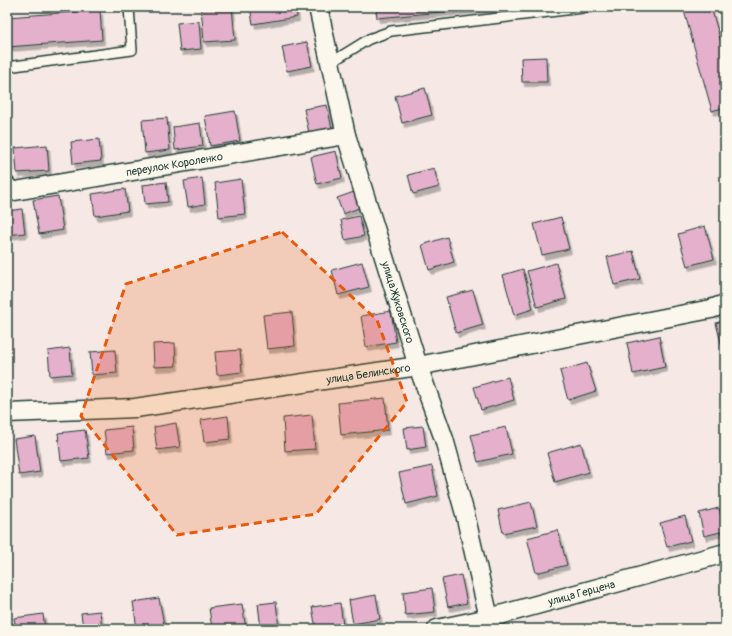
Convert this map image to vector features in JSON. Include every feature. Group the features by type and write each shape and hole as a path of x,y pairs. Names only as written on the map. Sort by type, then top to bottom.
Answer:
{"street":[{"name":"улица Жуковского","path":"318,7 346,135 418,366 444,439 465,514 489,618"},
{"name":"переулок Короленко","path":"7,186 9,192 346,135"},
{"name":"улица Белинского","path":"7,413 135,408 418,366 711,309 725,304"},
{"name":"улица Герцена","path":"437,629 489,618 725,553"}],"lane":[{"path":"7,67 132,50 129,7"},
{"path":"330,63 369,39 391,31 591,7"}],"highlighted area":[{"path":"282,232 377,320 407,402 316,514 177,535 81,416 126,284"}],"building":[{"path":"201,7 232,7 235,40 204,42"},
{"path":"250,7 296,7 297,17 253,24"},
{"path":"376,7 496,7 377,18"},
{"path":"683,7 711,7 725,56 725,107 712,111"},
{"path":"100,10 102,40 7,47 7,17"},
{"path":"199,21 201,49 180,51 177,23"},
{"path":"307,42 312,66 287,71 282,47"},
{"path":"546,57 547,82 522,82 521,58"},
{"path":"425,88 432,115 402,123 395,96"},
{"path":"327,105 332,129 309,133 304,109"},
{"path":"235,111 240,141 210,146 205,116"},
{"path":"167,118 170,150 145,153 142,120"},
{"path":"200,123 203,146 175,150 173,127"},
{"path":"99,139 101,161 73,164 71,142"},
{"path":"47,145 49,171 17,173 15,148"},
{"path":"336,151 342,178 317,184 311,157"},
{"path":"434,168 439,187 413,194 408,175"},
{"path":"202,178 205,204 188,207 184,181"},
{"path":"241,179 245,214 219,217 215,183"},
{"path":"166,182 168,202 145,204 143,185"},
{"path":"125,189 128,211 95,216 92,194"},
{"path":"354,192 359,208 343,214 337,198"},
{"path":"58,196 63,230 39,234 33,200"},
{"path":"22,209 25,233 7,235 7,211"},
{"path":"359,216 364,236 345,240 341,220"},
{"path":"561,217 569,249 542,255 534,224"},
{"path":"705,226 714,259 687,266 678,234"},
{"path":"447,237 454,262 429,270 422,245"},
{"path":"633,251 640,279 614,285 607,257"},
{"path":"362,262 369,287 338,295 332,270"},
{"path":"556,263 566,299 537,307 527,271"},
{"path":"523,269 533,309 514,315 503,275"},
{"path":"473,290 483,325 456,333 446,297"},
{"path":"391,311 396,342 366,347 361,316"},
{"path":"292,312 295,346 267,349 263,315"},
{"path":"725,320 725,355 724,355 716,323"},
{"path":"659,336 665,367 633,374 627,343"},
{"path":"175,343 176,366 154,367 153,344"},
{"path":"70,348 72,374 50,376 48,351"},
{"path":"115,350 117,373 92,375 90,352"},
{"path":"240,350 242,372 217,375 215,352"},
{"path":"587,363 596,391 568,400 560,371"},
{"path":"508,377 514,400 481,410 474,387"},
{"path":"385,398 388,430 341,435 338,403"},
{"path":"312,415 315,449 285,451 283,418"},
{"path":"228,416 230,439 204,442 201,420"},
{"path":"176,423 180,447 157,450 154,427"},
{"path":"423,426 426,447 407,450 404,428"},
{"path":"132,427 134,450 107,453 104,430"},
{"path":"506,427 512,454 478,462 471,435"},
{"path":"85,430 89,458 61,461 58,433"},
{"path":"35,436 40,472 19,475 14,439"},
{"path":"581,443 589,472 555,482 547,453"},
{"path":"432,466 438,496 406,504 399,473"},
{"path":"531,502 537,526 503,533 498,510"},
{"path":"719,508 725,531 704,536 699,513"},
{"path":"685,516 691,541 667,547 660,523"},
{"path":"558,530 567,565 536,573 527,538"},
{"path":"461,575 467,603 448,607 442,579"},
{"path":"432,588 435,612 405,615 403,592"},
{"path":"376,595 380,619 353,624 349,600"},
{"path":"159,598 164,625 137,629 133,602"},
{"path":"276,602 279,629 261,629 258,604"},
{"path":"340,603 343,625 316,629 312,607"},
{"path":"242,604 246,629 212,629 209,608"},
{"path":"100,611 102,629 83,629 81,613"},
{"path":"43,614 45,629 16,629 14,618"}]}
